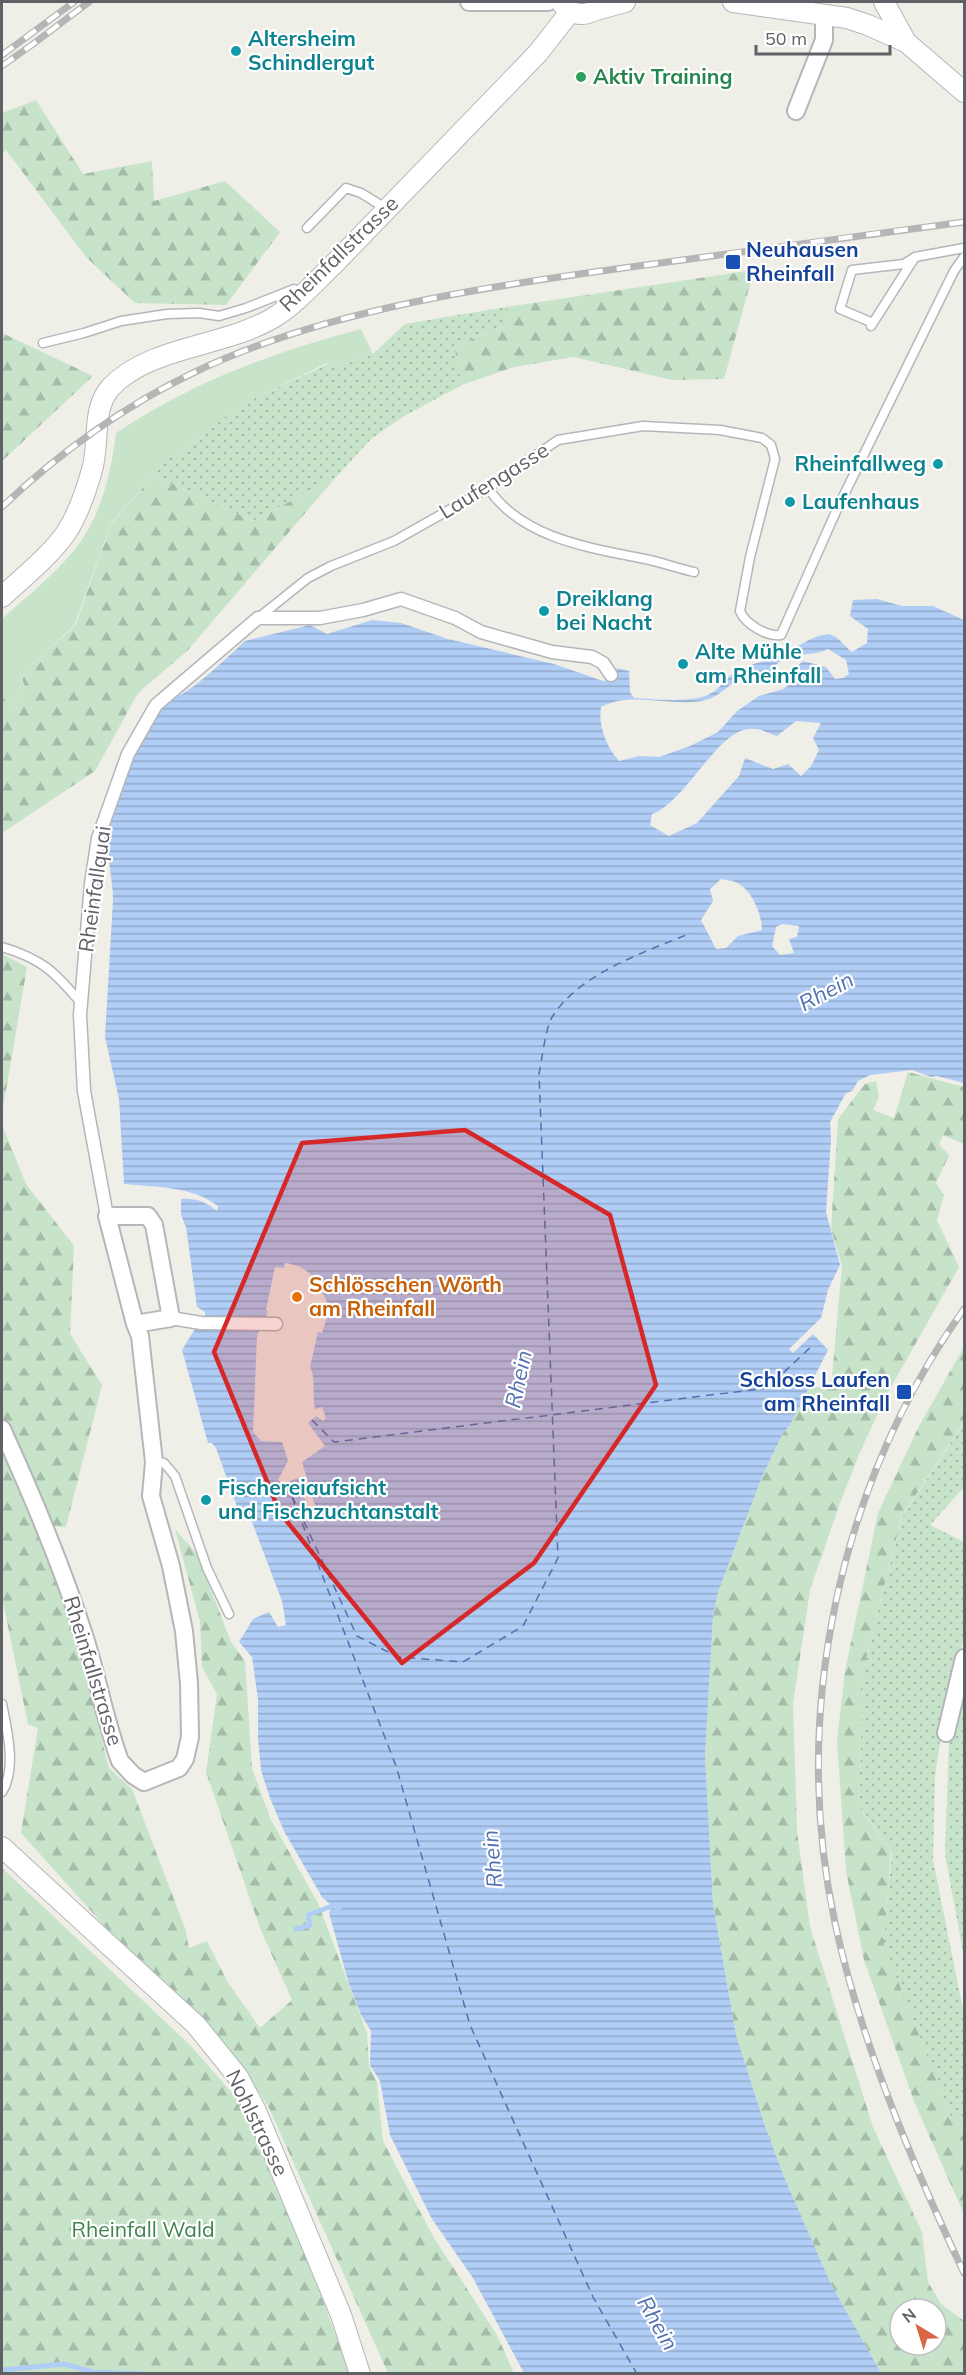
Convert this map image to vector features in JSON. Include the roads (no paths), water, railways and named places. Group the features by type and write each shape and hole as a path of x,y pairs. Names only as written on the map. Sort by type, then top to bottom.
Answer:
{"street":[{"path":"469,2 548,2"},
{"name":"Rheinfallstrasse","path":"2,597 66,533 82,500 93,468 99,409 109,390 127,372 273,318 300,296 387,210 538,53 566,7 588,14 599,6 625,2"},
{"path":"733,2 847,18 906,42 964,92"},
{"path":"847,18 863,14 884,2 906,42"},
{"path":"796,111 824,40 825,15"},
{"path":"258,618 320,618 363,610 401,599 455,618 481,632 552,652 592,657 603,663 611,675"},
{"name":"Rheinfallquai","path":"154,1462 140,1336 107,1216 84,1091 80,1015 91,884 98,838 129,751 156,705 258,618"},
{"path":"107,1216 148,1216 151,1220 171,1318"},
{"path":"135,1324 171,1318 201,1323 276,1324"},
{"name":"Rheinfallstrasse","path":"2,1429 32,1495 63,1575 86,1640 120,1761 133,1775 144,1782 179,1768 185,1759 190,1737 189,1683 184,1631 173,1576 151,1496 154,1462"},
{"path":"946,1733 964,1658"},
{"name":"Nohlstrasse","path":"2,1847 196,2025 238,2077 256,2111 341,2315 360,2373"}],"lane":[{"path":"307,228 345,188 361,193 387,210"},
{"path":"915,257 872,325 840,309 852,270 904,264 915,257 964,248"},
{"name":"Laufengasse","path":"258,618 308,578 331,566 394,541 488,488 558,440 643,426 720,430 762,438 771,445 775,459 750,557 740,611 743,618 752,625 773,635 782,635 838,507 954,271 964,256"},
{"path":"44,342 144,317 199,313 219,316 294,289 300,296"},
{"path":"488,488 497,502 511,515 538,530 579,546 642,558 694,572"},
{"path":"2,946 47,965 81,1003"},
{"path":"154,1462 164,1463 175,1476 207,1568 229,1614"},
{"path":"2,1704 10,1754 6,1786 2,1792"}],"water":[{"name":"Rhein","path":"877,599 902,606 933,606 964,620 964,1083 937,1076 931,1077 912,1070 870,1075 858,1081 852,1091 846,1093 830,1122 826,1212 840,1265 828,1290 821,1318 789,1349 793,1353 813,1334 828,1350 762,1477 718,1592 713,1617 705,1756 713,1904 736,2035 766,2129 785,2179 831,2284 881,2373 524,2373 473,2278 432,2219 390,2135 380,2081 370,2065 371,2031 361,2015 349,1984 329,1913 332,1906 322,1897 284,1831 261,1770 258,1699 252,1657 239,1642 253,1619 269,1612 278,1627 286,1625 282,1601 252,1522 239,1512 216,1448 212,1443 208,1443 182,1350 195,1329 205,1329 205,1312 197,1307 186,1227 181,1215 181,1199 200,1201 217,1211 218,1206 208,1199 185,1191 124,1184 119,1099 105,1037 113,900 108,848 109,827 136,753 163,708 172,698 198,683 245,641 310,625 327,634 372,620 401,623 448,639 554,664 603,681 617,679 617,668 629,671 630,692 634,698 682,700 708,695 736,671 776,658 818,636 834,636 852,652 867,643 868,629 850,616 853,600","holes":["828,649 846,660 849,674 835,679 826,667 803,661 795,668 797,679 783,689 759,696 737,711 718,732 690,746 659,757 639,756 619,761 607,743 602,728 601,707 613,702 639,699 680,702 706,700 750,673 767,674 776,670 775,666 787,658","796,721 821,723 813,738 819,750 811,766 801,776 788,764 773,769 745,758 739,776 697,823 669,836 650,825 652,814 677,796 714,753 738,732 754,729 777,736","721,879 741,885 754,902 762,930 738,936 726,948 716,949 701,920 713,901 710,889","782,924 799,926 797,937 789,939 794,953 780,955 772,946 776,927","285,1263 303,1268 314,1278 330,1308 322,1333 318,1332 310,1367 313,1376 315,1409 322,1407 326,1418 323,1421 316,1416 308,1423 325,1446 302,1462 318,1516 314,1518 302,1493 298,1478 283,1484 278,1480 288,1461 282,1442 261,1441 253,1432 257,1336 268,1312 266,1310 275,1267 284,1268"]}],"waterway":[{"path":"296,1929 310,1925 308,1915 332,1906 339,1908"},
{"path":"2,2370 64,2364 93,2372 143,2374"}],"railway":[{"path":"2,55 74,2"},
{"path":"2,66 89,2"},
{"path":"2,507 69,450 143,400 195,372 246,350 299,332 412,302 470,291 964,222"},
{"path":"964,1309 921,1377 885,1449 856,1525 836,1602 823,1682 819,1763 822,1843 835,1923 846,1967 873,2057 907,2146 964,2273"}],"place":[{"name":"Altersheim Schindlergut","path":"236,51"},
{"name":"Aktiv Training","path":"581,77"},
{"name":"Neuhausen Rheinfall","path":"733,262"},
{"name":"Rheinfallweg","path":"938,464"},
{"name":"Laufenhaus","path":"790,502"},
{"name":"Dreiklang bei Nacht","path":"544,611"},
{"name":"Alte Mühle am Rheinfall","path":"683,664"},
{"name":"Schlösschen Wörth am Rheinfall","path":"297,1297"},
{"name":"Schloss Laufen am Rheinfall","path":"904,1392"},
{"name":"Fischereiaufsicht und Fischzuchtanstalt","path":"206,1500"}],"park label":[{"name":"Rheinfall Wald","path":"143,2230"}]}
